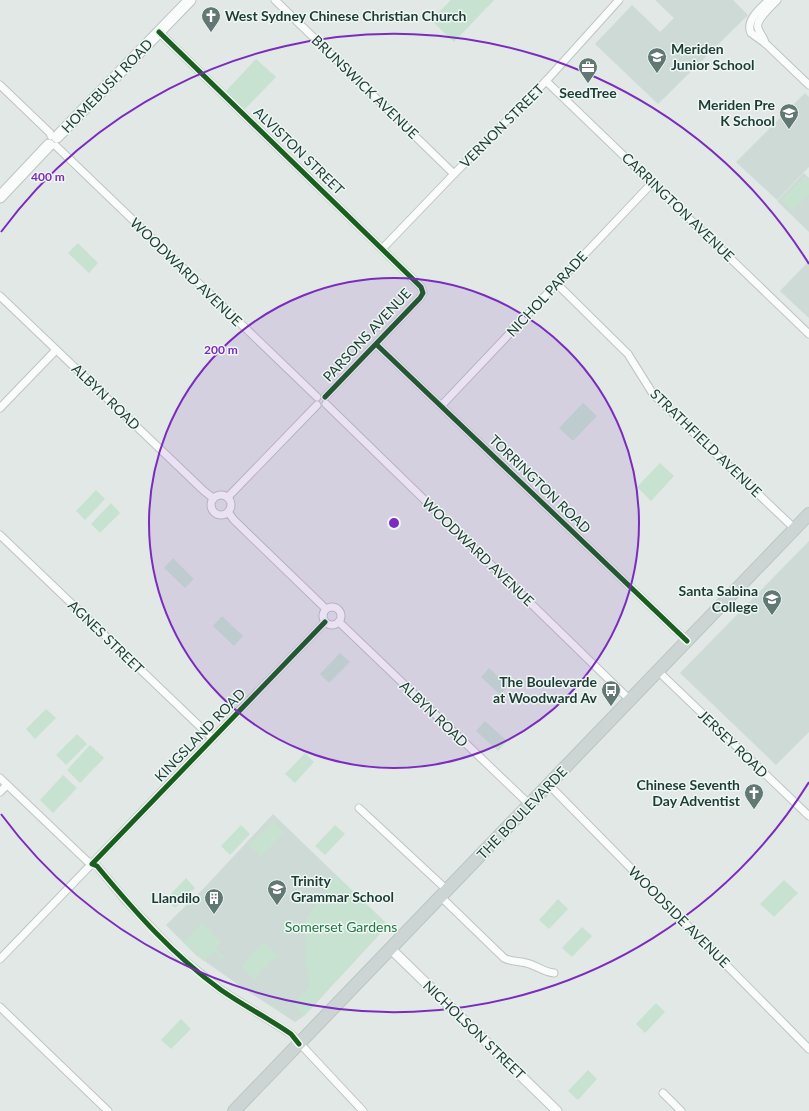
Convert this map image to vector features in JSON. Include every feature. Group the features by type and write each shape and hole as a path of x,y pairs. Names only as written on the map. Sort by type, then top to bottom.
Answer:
{"main road":[{"name":"HOMEBUSH ROAD","path":"0,197 190,0"},
{"name":"THE BOULEVARDE","path":"234,1111 809,514"}],"street":[{"name":"BRUNSWICK AVENUE","path":"275,0 454,174"},
{"name":"VERNON STREET","path":"382,249 546,81 619,0"},
{"path":"769,0 754,17 749,26 751,33 765,42 809,85"},
{"path":"765,42 757,24 777,0"},
{"name":"ALVISTON STREET","path":"159,32 421,287"},
{"name":"CARRINGTON AVENUE","path":"546,81 653,182 809,334"},
{"name":"WOODWARD AVENUE","path":"0,85 50,133 53,141 317,397"},
{"name":"NICHOL PARADE","path":"441,406 653,182"},
{"name":"STRATHFIELD AVENUE","path":"557,284 628,354 652,394 795,529"},
{"name":"PARSONS AVENUE","path":"326,401 420,298 423,293 421,287"},
{"name":"ALBYN ROAD","path":"0,296 213,498"},
{"name":"TORRINGTON ROAD","path":"377,345 687,641"},
{"path":"0,408 56,350"},
{"path":"320,395 326,401 321,407 317,405 315,402 317,397 320,395"},
{"name":"WOODWARD AVENUE","path":"326,401 630,700"},
{"path":"228,498 317,405"},
{"path":"220,495 228,498 231,503 228,512 222,514 213,511 211,505 213,498 220,495"},
{"path":"228,512 234,520 326,609"},
{"name":"AGNES STREET","path":"0,535 213,739"},
{"path":"332,607 338,609 341,614 339,622 333,625 325,622 323,614 326,609 332,607"},
{"name":"KINGSLAND ROAD","path":"0,959 325,622"},
{"name":"ALBYN ROAD","path":"339,622 530,805"},
{"name":"JERSEY ROAD","path":"658,671 809,816"},
{"path":"0,778 87,861 97,866 132,908 178,955 221,990 291,1034 363,1111"},
{"path":"0,792 7,785"},
{"name":"WOODSIDE AVENUE","path":"549,785 809,1049"},
{"path":"359,808 444,893 504,958 527,963 544,972 554,973"},
{"name":"NICHOLSON STREET","path":"391,949 557,1111"},
{"path":"0,1007 108,1111"},
{"path":"663,1093 681,1111"}],"shaded area":[{"name":"Meriden Junior School","path":"655,0 733,0 748,15 658,104 595,44 632,5 660,32 674,18"},
{"name":"Meriden Pre K School","path":"805,93 809,97 809,167 777,200 736,162"},
{"path":"804,173 809,178 809,232 777,201"},
{"path":"809,261 809,318 780,291"},
{"name":"Santa Sabina College","path":"809,541 809,732 776,765 680,673"},
{"name":"Trinity Grammar School","path":"273,814 388,925 304,1016 295,1022 196,955 166,925 204,888"}],"green space":[{"path":"451,0 494,0 454,42 431,20"},
{"path":"256,59 276,77 245,109 226,91"},
{"path":"805,176 809,180 809,194 792,211 781,200"},
{"path":"78,243 98,263 89,273 68,253"},
{"path":"583,403 597,416 573,441 559,428"},
{"path":"660,463 674,476 651,501 637,487"},
{"path":"96,490 105,499 85,520 76,511"},
{"path":"111,503 120,513 100,533 91,524"},
{"path":"173,558 194,579 185,588 164,568"},
{"path":"222,616 243,636 234,646 213,626"},
{"path":"340,653 350,662 329,683 320,674"},
{"path":"489,668 508,686 500,695 481,677"},
{"path":"46,709 56,718 35,739 26,729"},
{"path":"485,721 507,741 498,751 476,731"},
{"path":"77,734 87,744 66,765 56,755"},
{"path":"90,745 104,758 80,783 67,770"},
{"path":"305,753 314,762 295,783 285,774"},
{"path":"63,775 77,788 53,813 40,800"},
{"path":"273,821 284,832 261,857 249,845"},
{"path":"241,825 250,834 230,855 221,846"},
{"path":"335,825 345,834 325,855 315,846"},
{"name":"Somerset Gardens","path":"336,875 388,925 304,1016 293,1004 310,986 305,960 306,920"},
{"path":"186,878 195,888 175,908 166,899"},
{"path":"784,880 798,893 774,917 760,904"},
{"path":"558,899 568,909 549,929 539,920"},
{"path":"202,923 221,942 215,949 225,957 222,960 214,952 204,961 183,942"},
{"path":"582,927 592,936 572,957 562,948"},
{"path":"264,942 278,955 254,979 241,966"},
{"path":"656,1003 665,1012 645,1033 636,1024"},
{"path":"181,1019 191,1029 171,1049 161,1040"},
{"path":"588,1070 597,1079 578,1100 568,1091"}],"cycle path":[{"path":"159,32 421,287 423,293 420,298 325,397"},
{"path":"377,345 687,641"},
{"path":"299,1044 291,1034 203,977 155,932 97,866 92,864 325,622"}],"place":[{"name":"West Sydney Chinese Christian Church","path":"211,33"},
{"name":"Meriden Junior School","path":"657,74"},
{"name":"SeedTree","path":"588,84"},
{"name":"Meriden Pre K School","path":"789,130"},
{"name":"Santa Sabina College","path":"772,616"},
{"name":"The Boulevarde at Woodward Av","path":"611,707"},
{"name":"Chinese Seventh Day Adventist","path":"754,810"},
{"name":"Trinity Grammar School","path":"277,906"},
{"name":"Llandilo","path":"214,915"}]}
